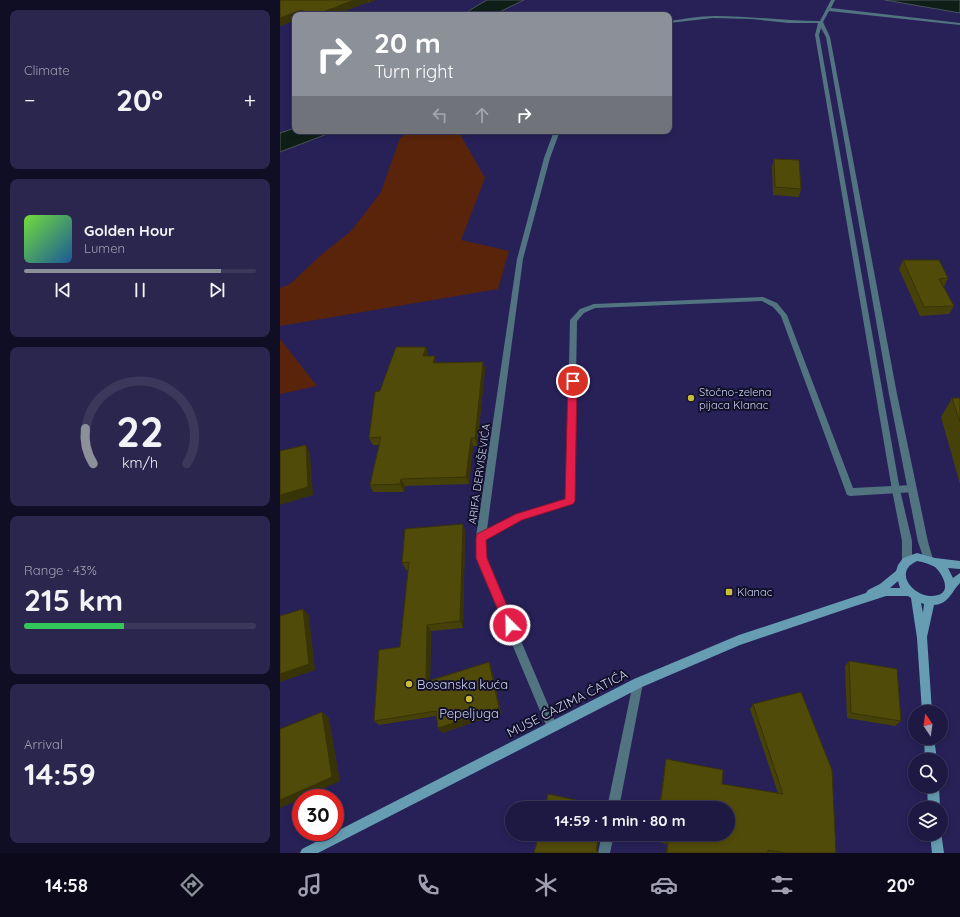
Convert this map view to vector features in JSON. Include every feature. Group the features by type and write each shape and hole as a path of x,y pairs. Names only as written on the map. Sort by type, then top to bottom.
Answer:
{"main road":[{"path":"927,705 922,638 912,594 905,587 900,574 901,568 907,561 917,557 960,565"},
{"path":"852,602 886,592 912,594 930,601 944,598 948,593 950,586 949,580 946,572 931,560"},
{"path":"852,602 883,587 900,574"},
{"path":"950,586 960,577"},
{"path":"922,638 930,601"},
{"name":"MUSE ĆAZIMA ĆATIĆA","path":"306,853 638,683 739,640 852,602"},
{"path":"937,841 938,853"}],"street":[{"path":"832,2 821,22 817,35 896,490 907,541 907,561"},
{"path":"827,9 960,24"},
{"path":"672,22 714,17 751,18 789,22 821,22"},
{"path":"821,22 828,37 893,394 912,489 931,560"},
{"name":"ARIFA DERVIŠEVIĆA","path":"552,726 481,558 481,538 520,260 547,158 556,134"},
{"path":"481,538 519,517 570,501 574,320 582,311 594,306 763,299 775,305 784,315 850,492 912,489"},
{"path":"614,801 638,683"},
{"path":"604,853 607,841"}],"shaded area":[{"path":"487,0 524,0 499,12 468,12"},
{"path":"885,0 960,0 960,13"},
{"path":"292,129 292,134 327,134 280,152 280,133"},
{"path":"406,134 464,134 461,136 485,178 461,240 509,251 498,289 280,326 280,288 290,284 321,255 352,230 381,192 400,138"},
{"path":"280,339 317,386 280,394"}],"building":[{"path":"280,0 354,0 323,12 307,12 301,10 292,12 292,13 280,18"},
{"path":"774,159 799,160 801,189 775,187"},
{"path":"903,260 939,260 948,278 939,279 954,306 924,307"},
{"path":"396,347 426,347 423,356 435,356 433,363 483,362 475,438 471,438 466,477 401,479 400,484 370,485 381,437 369,438 375,392 380,391"},
{"path":"952,398 960,398 960,422"},
{"path":"306,445 308,487 280,495 280,451"},
{"path":"463,524 460,621 427,625 426,682 489,662 499,708 438,728 436,711 374,721 379,650 400,647 409,562 402,563 405,529"},
{"path":"303,609 309,664 280,674 280,616"},
{"path":"849,661 897,669 901,721 851,713"},
{"path":"801,692 832,770 836,853 786,853 768,850 768,853 667,853 668,841 735,841 735,801 661,801 666,759 723,770 722,784 783,794 753,704"},
{"path":"322,712 332,777 305,789 292,789 292,795 280,800 280,729"},
{"path":"548,794 580,801 546,801"},
{"path":"537,841 598,841 596,850 598,853 534,853"}],"place":[{"name":"Stočno-zelena pijaca Klanac","path":"691,398"},
{"name":"Klanac","path":"729,592"},
{"name":"Bosanska kuća","path":"409,684"},
{"name":"Pepeljuga","path":"469,699"}],"route":[{"path":"510,625 481,558 481,538 519,517 570,501 573,381"}]}
